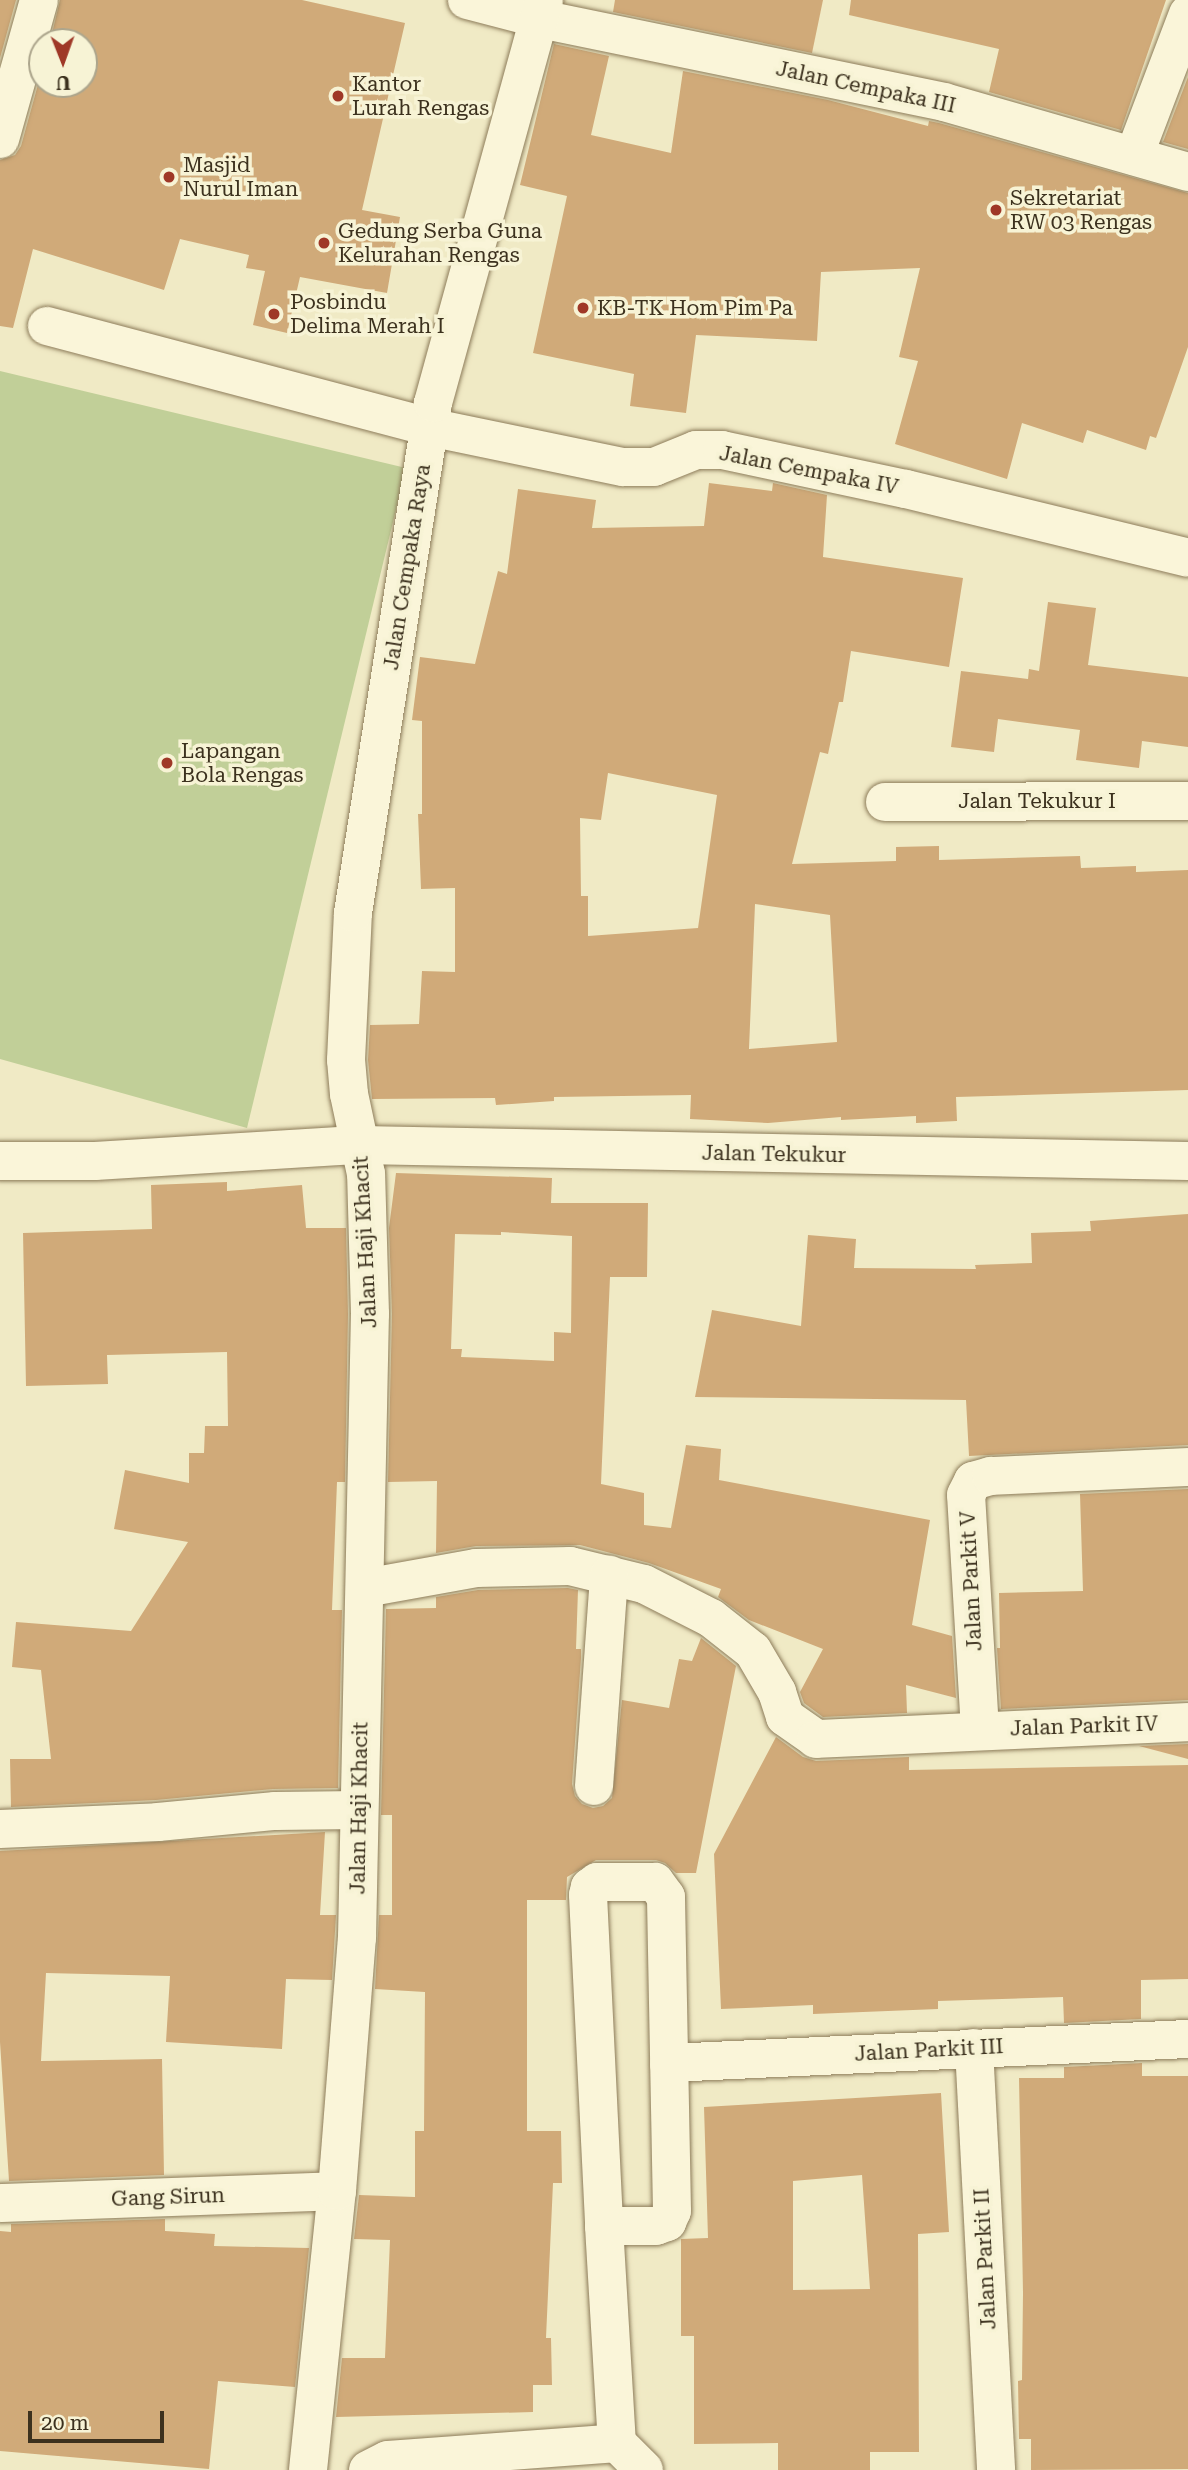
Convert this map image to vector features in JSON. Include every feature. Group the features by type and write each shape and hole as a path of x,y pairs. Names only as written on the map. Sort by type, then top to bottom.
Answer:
{"street":[{"path":"0,139 39,0"},
{"name":"Jalan Cempaka III","path":"467,0 542,9 944,102 1188,172"},
{"name":"Jalan Cempaka Raya","path":"360,1145 349,1094 346,1060 353,913 429,427 542,9"},
{"path":"1135,156 1188,14"},
{"name":"Jalan Cempaka IV","path":"47,326 429,427 623,467 654,467 696,450 722,450 906,489 1188,558"},
{"name":"Jalan Tekukur I","path":"885,802 1188,801"},
{"name":"Jalan Tekukur","path":"0,1161 95,1161 360,1145 1188,1161"},
{"name":"Jalan Haji Khacit","path":"308,2470 321,2322 337,2191 357,1938 370,1314 366,1174 360,1145"},
{"name":"Jalan Parkit V","path":"980,1730 966,1495 973,1480 990,1476 1188,1467"},
{"name":"Jalan Parkit IV","path":"365,1588 476,1568 570,1566 644,1584 711,1618 753,1651 778,1692 785,1717 816,1739 898,1738 980,1730 1188,1722"},
{"path":"594,1786 609,1575"},
{"path":"0,1829 158,1822 275,1811 359,1810"},
{"path":"604,2226 656,2226 667,2222 672,2211 666,1897 655,1882 597,1882 590,1887 588,1895 604,2226 617,2443 644,2470"},
{"name":"Jalan Parkit III","path":"669,2063 1188,2039"},
{"name":"Jalan Parkit II","path":"974,2048 996,2470"},
{"name":"Gang Sirun","path":"0,2203 337,2191"},
{"path":"368,2470 388,2460 617,2443"}],"green space":[{"name":"Lapangan Bola Rengas","path":"0,371 406,468 247,1128 0,1059"}],"building":[{"path":"0,0 16,0 0,58"},
{"path":"60,0 302,0 405,23 362,210 400,217 387,293 300,277 287,333 253,325 265,271 246,268 249,255 180,239 164,290 33,249 13,328 0,326 0,160 15,155 21,146 34,98 98,98 98,28 53,28"},
{"path":"615,0 823,0 812,53 613,12"},
{"path":"851,0 1166,0 1121,130 989,92 999,49 849,15"},
{"path":"554,44 609,56 591,135 671,153 683,71 828,100 928,126 929,121 939,123 1188,193 1188,347 1156,438 1150,436 1146,450 1087,430 1083,443 1022,423 1007,479 895,444 918,361 899,357 920,268 821,272 817,341 696,335 686,413 630,406 634,374 533,353 567,196 520,185"},
{"path":"1188,77 1188,149 1163,142"},
{"path":"709,483 772,491 773,483 827,495 823,557 963,578 949,667 851,651 843,702 839,702 828,754 820,752 792,864 896,861 896,847 939,846 939,860 1080,856 1081,868 1136,866 1136,872 1188,870 1188,1090 956,1097 957,1121 916,1123 916,1116 841,1120 841,1117 768,1123 690,1119 691,1095 554,1097 554,1101 496,1105 495,1098 372,1099 368,1060 370,1025 419,1024 422,971 455,972 455,888 421,889 418,814 422,814 422,721 412,720 420,657 475,664 498,571 507,574 518,489 596,500 592,528 704,526","holes":["608,773 717,795 698,928 588,936 588,896 581,896 580,818 601,820","755,904 830,915 837,1042 749,1049"]},
{"path":"1048,602 1096,608 1088,665 1188,677 1188,747 1142,741 1139,768 1076,760 1080,730 998,719 994,752 951,747 961,671 1028,679 1029,669 1039,671"},
{"path":"396,1173 552,1178 551,1203 648,1203 647,1277 610,1277 601,1484 644,1493 644,1525 671,1528 686,1445 721,1449 719,1480 930,1520 912,1625 952,1636 956,1698 906,1685 907,1713 823,1717 804,1703 800,1692 823,1649 749,1620 718,1597 721,1589 649,1563 580,1545 476,1546 436,1553 437,1481 388,1482 392,1314 389,1228","holes":["501,1232 572,1236 571,1333 554,1332 554,1361 461,1357 462,1349 451,1349 455,1234 501,1235"]},
{"path":"227,1182 227,1191 302,1185 306,1228 346,1228 348,1314 345,1482 337,1482 332,1610 342,1610 338,1788 273,1789 156,1800 11,1807 10,1759 51,1759 41,1670 12,1667 16,1622 131,1631 188,1542 114,1529 125,1470 189,1483 189,1453 204,1453 205,1426 228,1426 227,1352 107,1355 108,1384 26,1386 23,1233 152,1229 151,1185"},
{"path":"1188,1214 1188,1445 969,1456 966,1400 695,1397 712,1310 801,1326 808,1235 856,1239 854,1268 976,1269 975,1265 1032,1263 1031,1233 1091,1231 1090,1221"},
{"path":"1188,1489 1188,1700 1001,1709 997,1648 1000,1648 999,1593 1083,1591 1080,1494"},
{"path":"478,1590 578,1590 576,1649 581,1649 581,1658 572,1784 575,1796 582,1804 593,1808 603,1806 612,1798 622,1700 669,1708 679,1659 692,1661 701,1638 736,1666 696,1873 676,1873 665,1863 656,1860 596,1860 567,1877 566,1900 527,1900 527,2131 561,2131 562,2183 553,2183 546,2338 551,2338 552,2385 533,2385 533,2412 336,2417 342,2358 385,2358 390,2240 354,2239 359,2195 415,2197 415,2131 424,2131 425,1992 375,1989 379,1915 392,1915 392,1815 381,1815 386,1609 436,1608 436,1597"},
{"path":"776,1737 803,1757 816,1761 909,1757 909,1770 1188,1765 1188,1979 1141,1980 1141,2019 1064,2023 1063,1997 938,2001 938,2009 813,2014 813,2005 721,2009 714,1854"},
{"path":"1188,1744 1188,1759 1139,1746"},
{"path":"325,1832 320,1915 336,1915 332,1980 286,1979 282,2049 166,2042 170,1976 46,1973 41,2061 162,2059 164,2175 9,2181 0,2042 0,1851"},
{"path":"1142,2063 1142,2076 1188,2076 1188,2469 1031,2470 1031,2439 1019,2439 1018,2381 1022,2380 1023,2293 1019,2078 1064,2078 1064,2067"},
{"path":"941,2093 949,2232 918,2234 919,2452 870,2452 870,2470 778,2470 778,2443 694,2444 694,2336 681,2336 681,2239 708,2238 704,2107","holes":["862,2175 870,2289 793,2290 793,2181"]},
{"path":"165,2219 165,2231 215,2234 214,2246 309,2248 295,2387 218,2381 209,2469 0,2451 0,2231 11,2232 11,2224"}],"place":[{"name":"Kantor Lurah Rengas","path":"338,96"},
{"name":"Masjid Nurul Iman","path":"169,177"},
{"name":"Sekretariat RW 03 Rengas","path":"996,210"},
{"name":"Gedung Serba Guna Kelurahan Rengas","path":"324,243"},
{"name":"KB-TK Hom Pim Pa","path":"583,308"},
{"name":"Posbindu Delima Merah I","path":"274,314"},
{"name":"Lapangan Bola Rengas","path":"167,763"}]}
